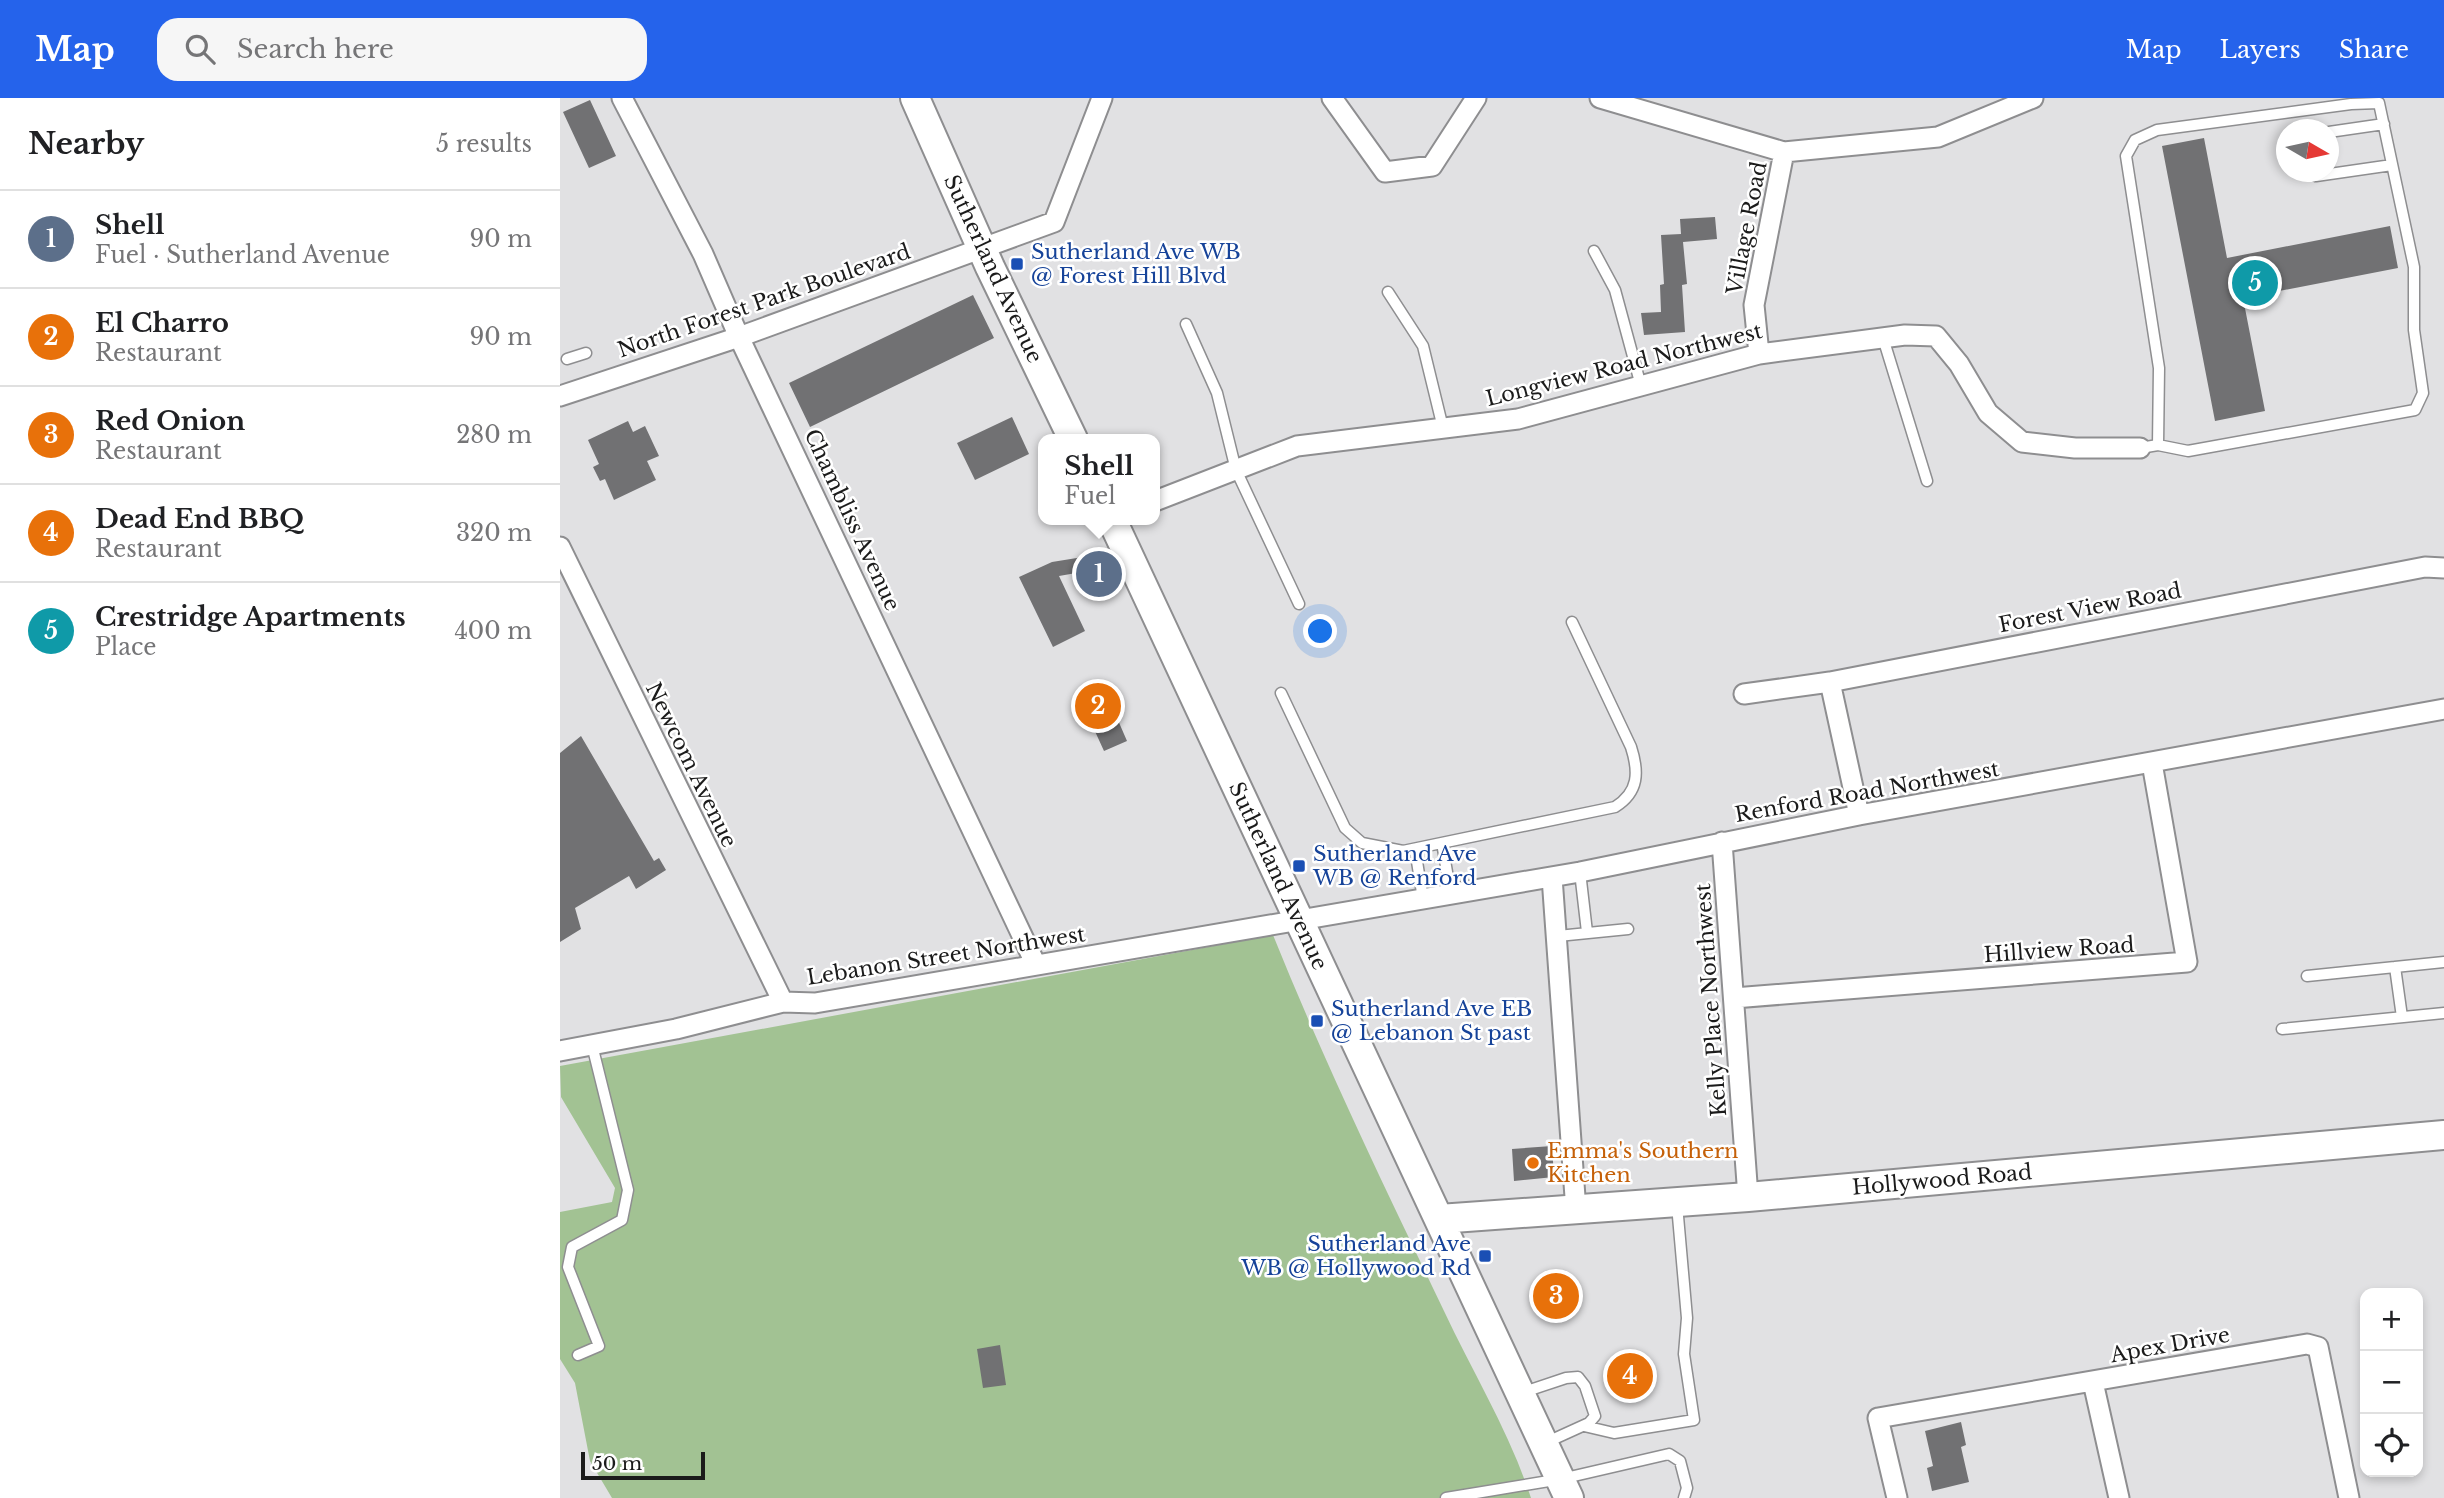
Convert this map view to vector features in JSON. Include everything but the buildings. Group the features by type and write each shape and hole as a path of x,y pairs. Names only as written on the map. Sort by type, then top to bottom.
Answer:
{"street":[{"name":"Chambliss Avenue","path":"622,98 703,254 739,337 1036,965"},
{"name":"Sutherland Avenue","path":"915,98 982,248 1071,434"},
{"name":"North Forest Park Boulevard","path":"560,396 739,337 1054,222 1102,98"},
{"path":"1332,98 1385,172 1432,166 1476,98"},
{"path":"1608,99 1784,152 1938,137 2034,98"},
{"name":"Village Road","path":"1759,354 1754,304 1784,152"},
{"name":"Longview Road Northwest","path":"1160,500 1297,446 1518,419 1759,354 1905,335 1936,336 1959,364 1988,412 2022,442 2075,448 2149,446"},
{"name":"Sutherland Avenue","path":"1114,525 1565,1489"},
{"name":"Newcom Avenue","path":"560,547 783,1002"},
{"name":"Forest View Road","path":"1744,694 1830,682 2425,567 2444,568"},
{"path":"1830,682 1859,815"},
{"name":"Renford Road Northwest","path":"1299,920 1580,872 1859,815 2444,709"},
{"name":"Hillview Road","path":"1734,998 2186,962 2152,763"},
{"name":"Kelly Place Northwest","path":"1722,842 1748,1197"},
{"path":"1552,877 1576,1211"},
{"name":"Lebanon Street Northwest","path":"560,1051 676,1029 783,1002 815,1003 1299,920"},
{"name":"Hollywood Road","path":"1439,1219 1677,1203 2444,1135"},
{"name":"Apex Drive","path":"1897,1498 1878,1418 2306,1344 2318,1347 2349,1498"},
{"path":"2093,1382 2119,1498"}],"lane":[{"path":"2379,103 2384,124 2414,267 2414,330 2423,393 2416,410 2188,451 2149,446 2159,368 2126,156 2135,140 2157,130 2351,104 2379,103"},
{"path":"2339,131 2384,124"},
{"path":"2339,173 2392,165"},
{"path":"1594,251 1615,290 1641,386"},
{"path":"1388,292 1423,346 1443,428"},
{"path":"1186,324 1217,393 1236,470 1299,604"},
{"path":"1883,338 1927,481"},
{"path":"567,359 586,353"},
{"path":"1281,692 1345,828 1362,843 1380,849 1403,851 1615,807 1634,789 1638,769 1631,747 1572,622"},
{"path":"1442,843 1451,895"},
{"path":"1415,849 1423,899"},
{"path":"1580,872 1587,932"},
{"path":"1558,936 1628,929"},
{"path":"2308,976 2444,962"},
{"path":"2395,967 2402,1017"},
{"path":"2282,1029 2444,1013"},
{"path":"578,1355 599,1346 568,1267 572,1247 622,1220 628,1190 592,1045"},
{"path":"1584,1426 1614,1433 1694,1420 1684,1354 1687,1318 1677,1203"},
{"path":"1521,1394 1566,1378 1578,1377 1585,1385 1595,1416 1584,1426 1544,1443"},
{"path":"1446,1498 1565,1489 1669,1454 1680,1461 1687,1488 1684,1498"}],"green space":[{"path":"1273,935 1313,1031 1455,1334 1502,1427 1531,1498 612,1498 590,1461 575,1383 560,1359 560,1212 612,1202 615,1188 561,1097 560,1066"}],"place":[{"name":"Sutherland Ave WB @ Forest Hill Blvd","path":"1017,264"},
{"name":"Crestridge Apartments","path":"2255,283"},
{"name":"Shell","path":"1099,574"},
{"name":"El Charro","path":"1098,706"},
{"name":"Sutherland Ave WB @ Renford","path":"1299,866"},
{"name":"Sutherland Ave EB @ Lebanon St past","path":"1317,1021"},
{"name":"Emma's Southern Kitchen","path":"1533,1163"},
{"name":"Sutherland Ave WB @ Hollywood Rd","path":"1485,1256"},
{"name":"Red Onion","path":"1556,1296"},
{"name":"Dead End BBQ","path":"1630,1376"}]}
